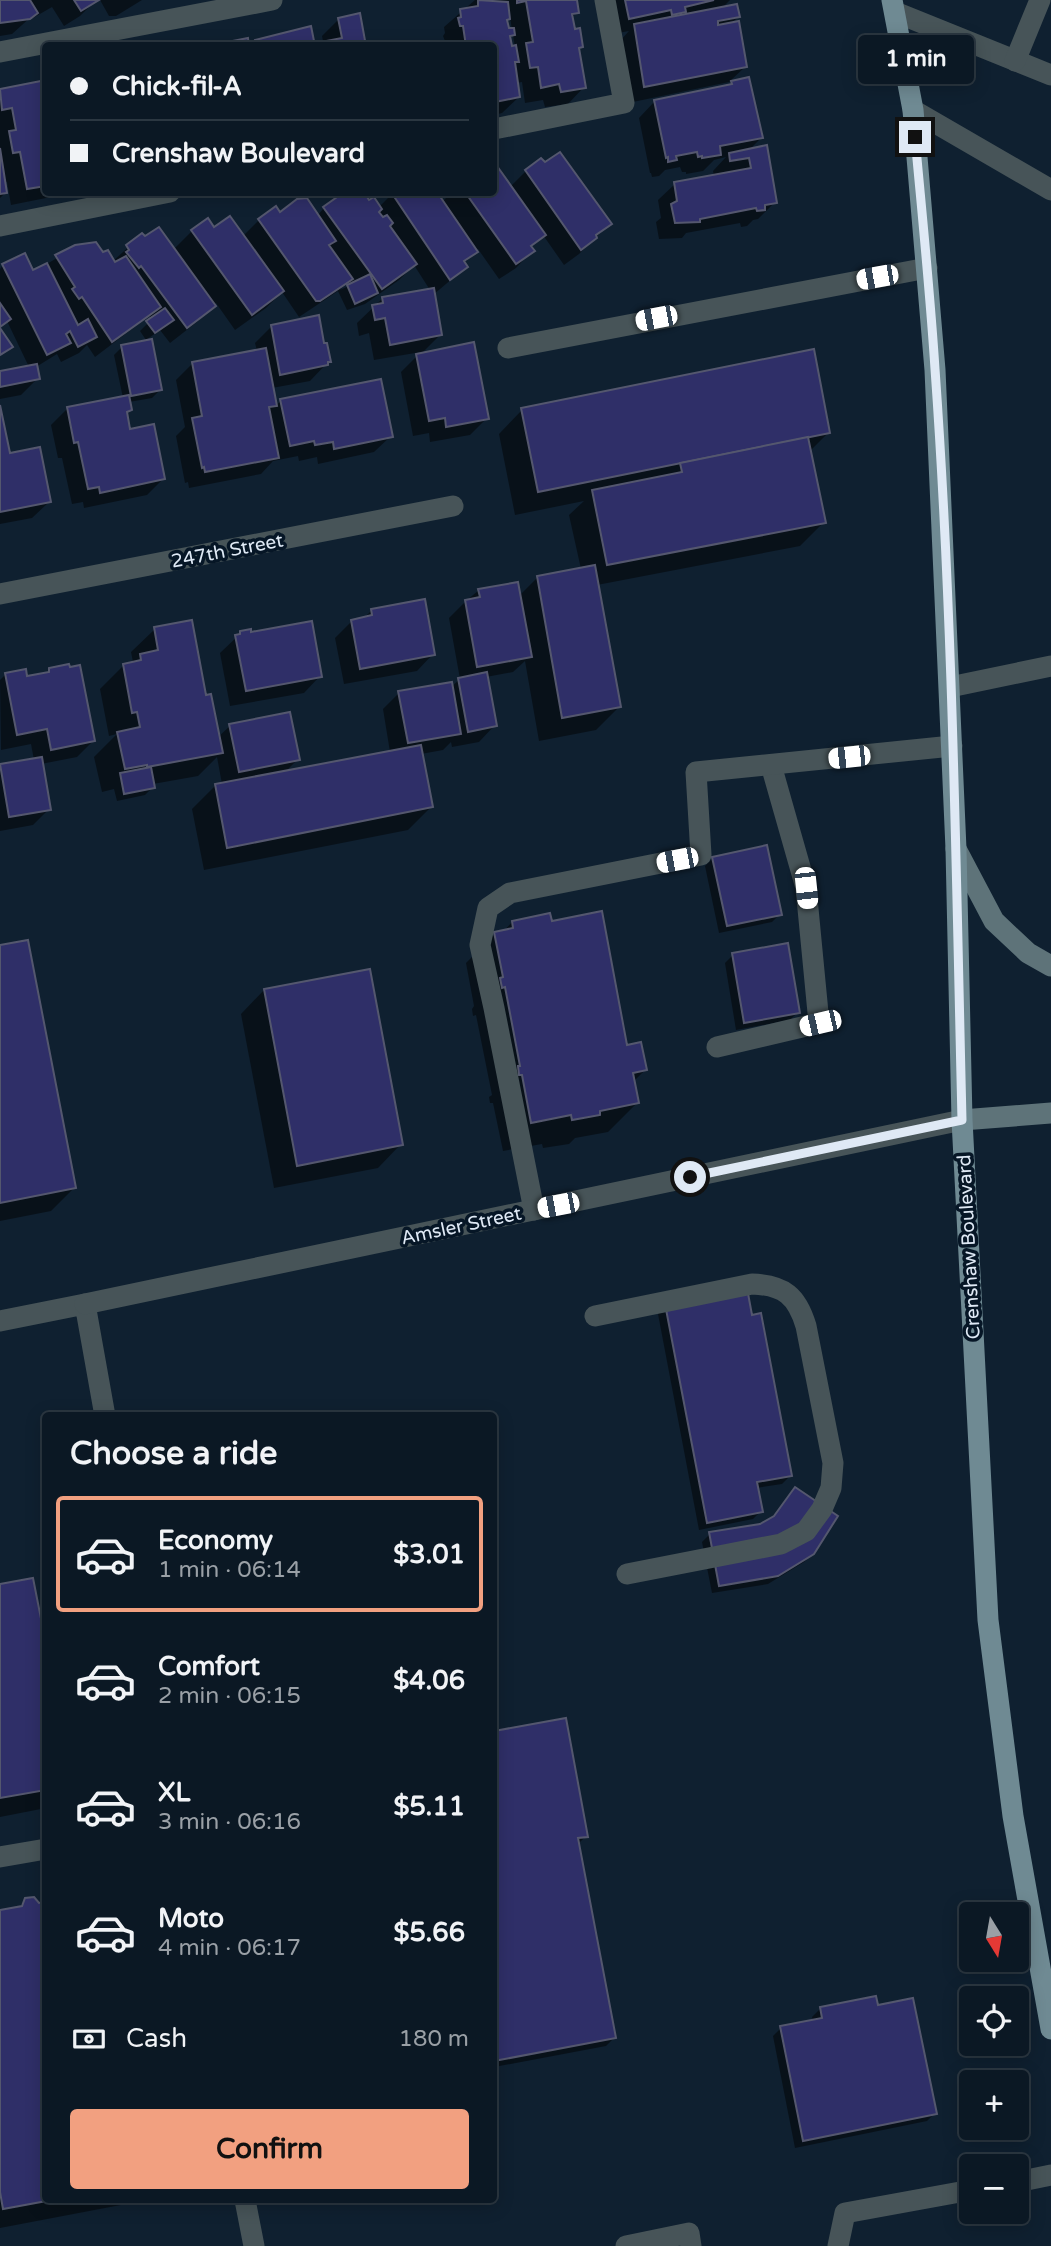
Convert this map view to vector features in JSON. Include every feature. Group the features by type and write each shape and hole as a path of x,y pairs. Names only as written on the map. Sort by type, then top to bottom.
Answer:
{"main road":[{"name":"Crenshaw Boulevard","path":"893,6 913,110 935,370 957,849 962,1120 988,1620 1013,1816 1051,2029"},
{"path":"957,849 994,921 1028,953 1051,966"},
{"path":"962,1120 1051,1113"}],"street":[{"path":"52,42 272,0"},
{"path":"497,128 624,103 605,0"},
{"path":"1015,61 1040,0"},
{"path":"893,6 1051,75"},
{"path":"0,52 42,44"},
{"path":"913,110 1051,190"},
{"path":"0,226 150,196"},
{"path":"508,348 927,268"},
{"name":"247th Street","path":"0,594 453,506"},
{"path":"950,687 1051,666"},
{"path":"534,1210 495,1008 480,945 488,908 510,893 701,855 696,772 952,746"},
{"path":"717,1047 820,1023 806,888 771,765"},
{"name":"Amsler Street","path":"0,1321 962,1120"},
{"path":"595,1316 752,1284 769,1285 785,1291 800,1306 806,1326 833,1463 831,1488 822,1509 806,1531 781,1544 749,1552 627,1574"},
{"path":"85,1304 104,1412"},
{"path":"0,1857 42,1850"},
{"path":"1029,2180 1051,2175"},
{"path":"838,2246 845,2213 959,2192"},
{"path":"246,2203 254,2246"},
{"path":"626,2246 690,2240"}],"building":[{"path":"0,0 30,0 38,13 30,19 0,23"},
{"path":"74,0 99,0 81,11"},
{"path":"478,0 508,2 510,19 507,20 509,28 514,28 515,35 510,36 512,46 516,45 519,62 515,62 520,97 497,102 497,42 465,42 463,26 460,26 458,18 461,17 460,9 478,6"},
{"path":"517,0 577,0 579,13 572,14 575,29 580,28 583,47 579,48 586,88 561,92 559,84 541,88 538,67 530,68 526,43 533,42 526,1 517,3"},
{"path":"625,0 714,0 685,7 686,12 672,15 671,10 629,19"},
{"path":"737,4 740,17 718,21 718,25 739,21 747,67 644,87 634,24"},
{"path":"360,13 365,42 326,42 342,38 338,18"},
{"path":"311,26 314,42 255,42"},
{"path":"248,38 248,42 227,42"},
{"path":"749,77 763,138 720,146 721,155 702,158 698,157 697,152 676,156 677,160 668,162 654,100 732,84 731,81"},
{"path":"42,81 42,187 27,189 20,152 13,153 9,131 16,130 12,108 2,110 0,89"},
{"path":"767,145 777,203 765,205 765,210 757,211 756,208 700,219 700,222 675,223 671,204 677,201 674,182 751,168 749,158 730,161 729,153"},
{"path":"0,148 7,193 0,194"},
{"path":"560,152 612,224 581,250 525,170 541,158 545,162"},
{"path":"497,166 546,235 531,246 535,251 516,264 468,196 497,196"},
{"path":"339,196 366,196 369,200 374,197 382,209 379,212 383,217 387,215 393,223 390,226 417,264 382,289 323,207"},
{"path":"394,196 440,196 478,252 464,261 468,267 450,280"},
{"path":"307,198 336,241 329,245 353,279 320,301 316,301 258,219 276,206 280,212 297,199"},
{"path":"230,216 284,291 252,315 191,230 208,218 214,227"},
{"path":"159,227 216,306 187,328 141,266 139,268 126,252 129,250 126,245 142,233 145,236"},
{"path":"96,242 103,252 108,250 115,262 126,256 161,307 112,342 82,297 79,299 72,289 75,287 55,255 75,245"},
{"path":"25,253 33,270 47,263 78,325 88,319 97,337 78,347 70,331 66,334 71,343 47,355 2,264"},
{"path":"370,274 378,293 355,304 347,285"},
{"path":"434,288 442,335 390,345 385,318 375,320 372,305 383,303 382,297"},
{"path":"0,303 11,319 0,327"},
{"path":"165,308 174,320 155,333 146,321"},
{"path":"319,315 331,362 328,362 328,365 280,375 271,325"},
{"path":"0,328 13,347 0,355"},
{"path":"152,339 162,390 131,396 121,345"},
{"path":"474,342 489,419 446,427 445,418 429,421 416,354"},
{"path":"266,348 277,406 269,407 279,458 205,472 192,418 202,416 192,362"},
{"path":"814,349 830,433 538,492 521,408"},
{"path":"37,364 40,379 0,387 0,371"},
{"path":"381,379 393,437 334,449 333,442 315,445 314,441 290,446 280,399"},
{"path":"129,395 132,410 127,412 130,429 154,424 165,479 100,493 99,487 88,489 78,442 74,443 67,407"},
{"path":"0,405 10,453 40,447 51,502 0,512"},
{"path":"808,437 826,523 607,565 592,490 682,472 680,463"},
{"path":"595,565 621,707 562,718 537,576"},
{"path":"518,582 532,657 477,667 465,600 480,597 478,589"},
{"path":"425,599 435,655 360,669 351,620 372,615 371,609"},
{"path":"192,620 206,695 211,694 223,753 125,769 117,732 140,727 137,712 132,713 123,664 141,660 140,654 158,650 154,627"},
{"path":"312,621 322,677 246,691 235,635 251,629 251,632"},
{"path":"69,664 70,667 80,665 95,741 51,750 47,729 17,735 5,673 26,669 27,676 49,672 49,668"},
{"path":"487,672 497,726 468,732 458,678"},
{"path":"452,682 461,734 408,743 398,691"},
{"path":"290,712 300,760 239,772 229,724"},
{"path":"421,745 433,807 227,848 215,784"},
{"path":"42,757 51,810 9,817 0,764"},
{"path":"151,767 155,788 124,794 120,773"},
{"path":"767,845 782,915 727,926 712,857"},
{"path":"602,911 627,1045 641,1042 647,1070 633,1073 639,1103 600,1111 600,1115 572,1120 571,1115 531,1123 522,1075 519,1075 520,1066 505,987 502,988 500,978 503,977 494,932 513,928 512,921 550,913 552,921"},
{"path":"28,940 76,1188 0,1203 0,945"},
{"path":"788,943 800,1013 744,1023 732,953"},
{"path":"370,969 403,1145 297,1166 264,989"},
{"path":"747,1288 752,1315 761,1313 792,1476 757,1482 763,1512 707,1523 665,1304"},
{"path":"795,1487 838,1516 814,1554 778,1576 719,1586 709,1532 760,1524 774,1516"},
{"path":"33,1578 42,1624 42,1791 0,1798 0,1584"},
{"path":"566,1718 588,1837 578,1838 616,2038 497,2060 497,1730"},
{"path":"34,1897 42,1903 42,2202 3,2209 0,2192 0,1910 22,1906 25,1898"},
{"path":"876,1996 878,2005 913,1998 937,2114 803,2141 780,2026 822,2018 820,2007"}],"route":[{"path":"690,1177 962,1120 957,849 944,544 935,370 915,137"}]}
